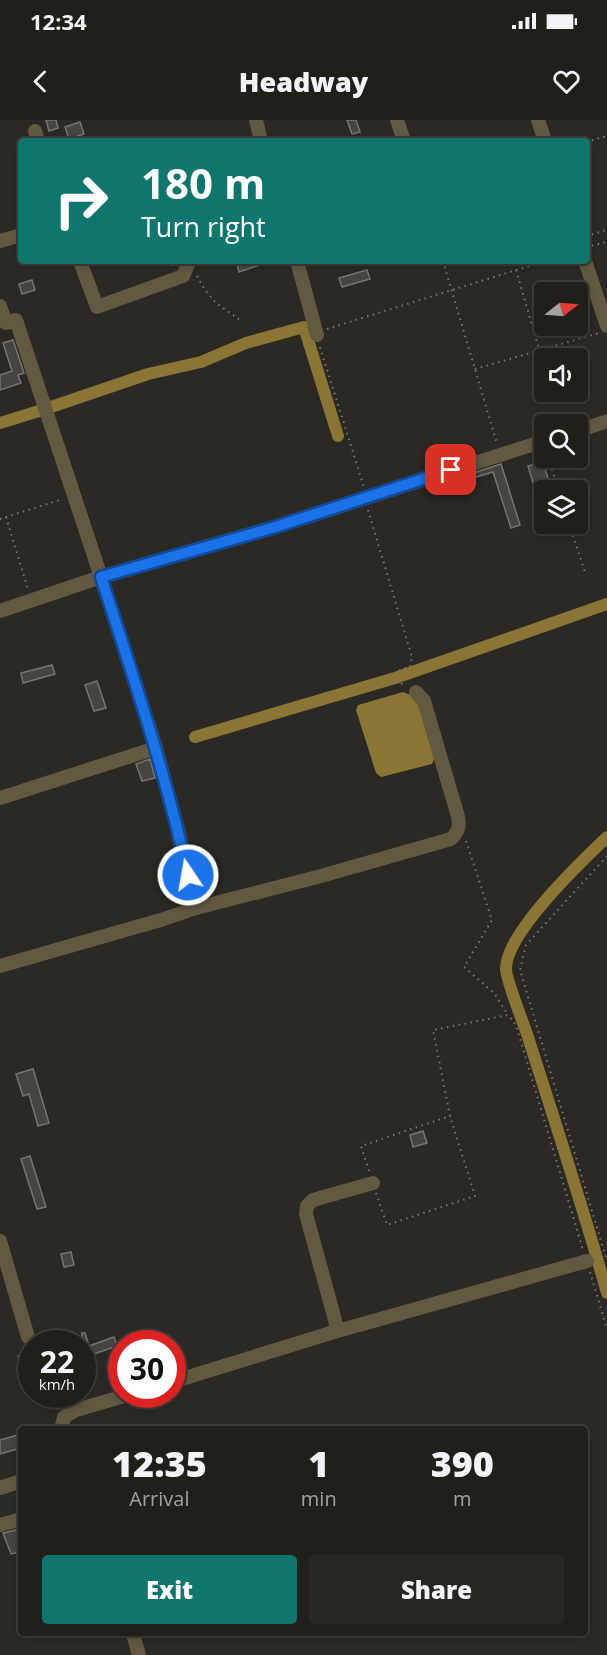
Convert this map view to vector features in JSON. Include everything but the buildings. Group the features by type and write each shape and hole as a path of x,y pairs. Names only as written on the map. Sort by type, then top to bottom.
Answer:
{"street":[{"path":"255,120 260,138"},
{"path":"397,120 403,138"},
{"path":"538,120 544,138"},
{"path":"0,242 18,236"},
{"path":"81,264 97,307 183,276 187,264"},
{"path":"298,264 316,334"},
{"path":"586,264 604,329"},
{"path":"0,306 3,325 16,320 101,577 156,748 179,832 196,908"},
{"path":"588,427 607,421"},
{"path":"0,611 101,577 272,528 534,444"},
{"path":"0,966 196,908 264,892 443,842 454,836 460,824 424,701 416,692"},
{"path":"0,798 156,748"},
{"path":"334,1332 337,1329 306,1214 307,1206 313,1200 373,1184"},
{"path":"0,1241 26,1330"},
{"path":"186,1378 334,1332 586,1260"},
{"path":"62,1426 64,1418 76,1410 108,1401"},
{"path":"0,1488 18,1482"},
{"path":"0,1525 18,1520"},
{"path":"134,1636 139,1655"}],"path":[{"path":"590,141 607,136"},
{"path":"590,235 607,230"},
{"path":"590,246 607,242"},
{"path":"188,264 216,303 240,320"},
{"path":"444,264 501,455"},
{"path":"316,334 535,264"},
{"path":"516,270 539,348"},
{"path":"549,348 604,329"},
{"path":"475,369 534,353"},
{"path":"0,519 74,496"},
{"path":"6,517 32,601"},
{"path":"572,534 586,575"},
{"path":"395,675 397,680"},
{"path":"460,824 492,920 464,967 494,993 516,1025 607,1329"},
{"path":"607,856 525,945 520,970 607,1261"},
{"path":"450,1116 361,1146 387,1225 475,1196 450,1116 433,1030 508,1016"}],"shaded area":[{"path":"403,692 413,696 420,705 435,757 432,764 381,777 376,773 356,710 358,705"}],"waterway":[{"path":"51,407 148,374 201,362 246,343 304,327 338,436"},
{"path":"0,423 39,411"},
{"path":"195,737 395,678 607,604"},
{"path":"607,837 547,898 532,917 510,953 506,968 508,981 559,1133 607,1293"}],"route":[{"path":"188,875 156,748 101,577 272,528 451,470"}]}
